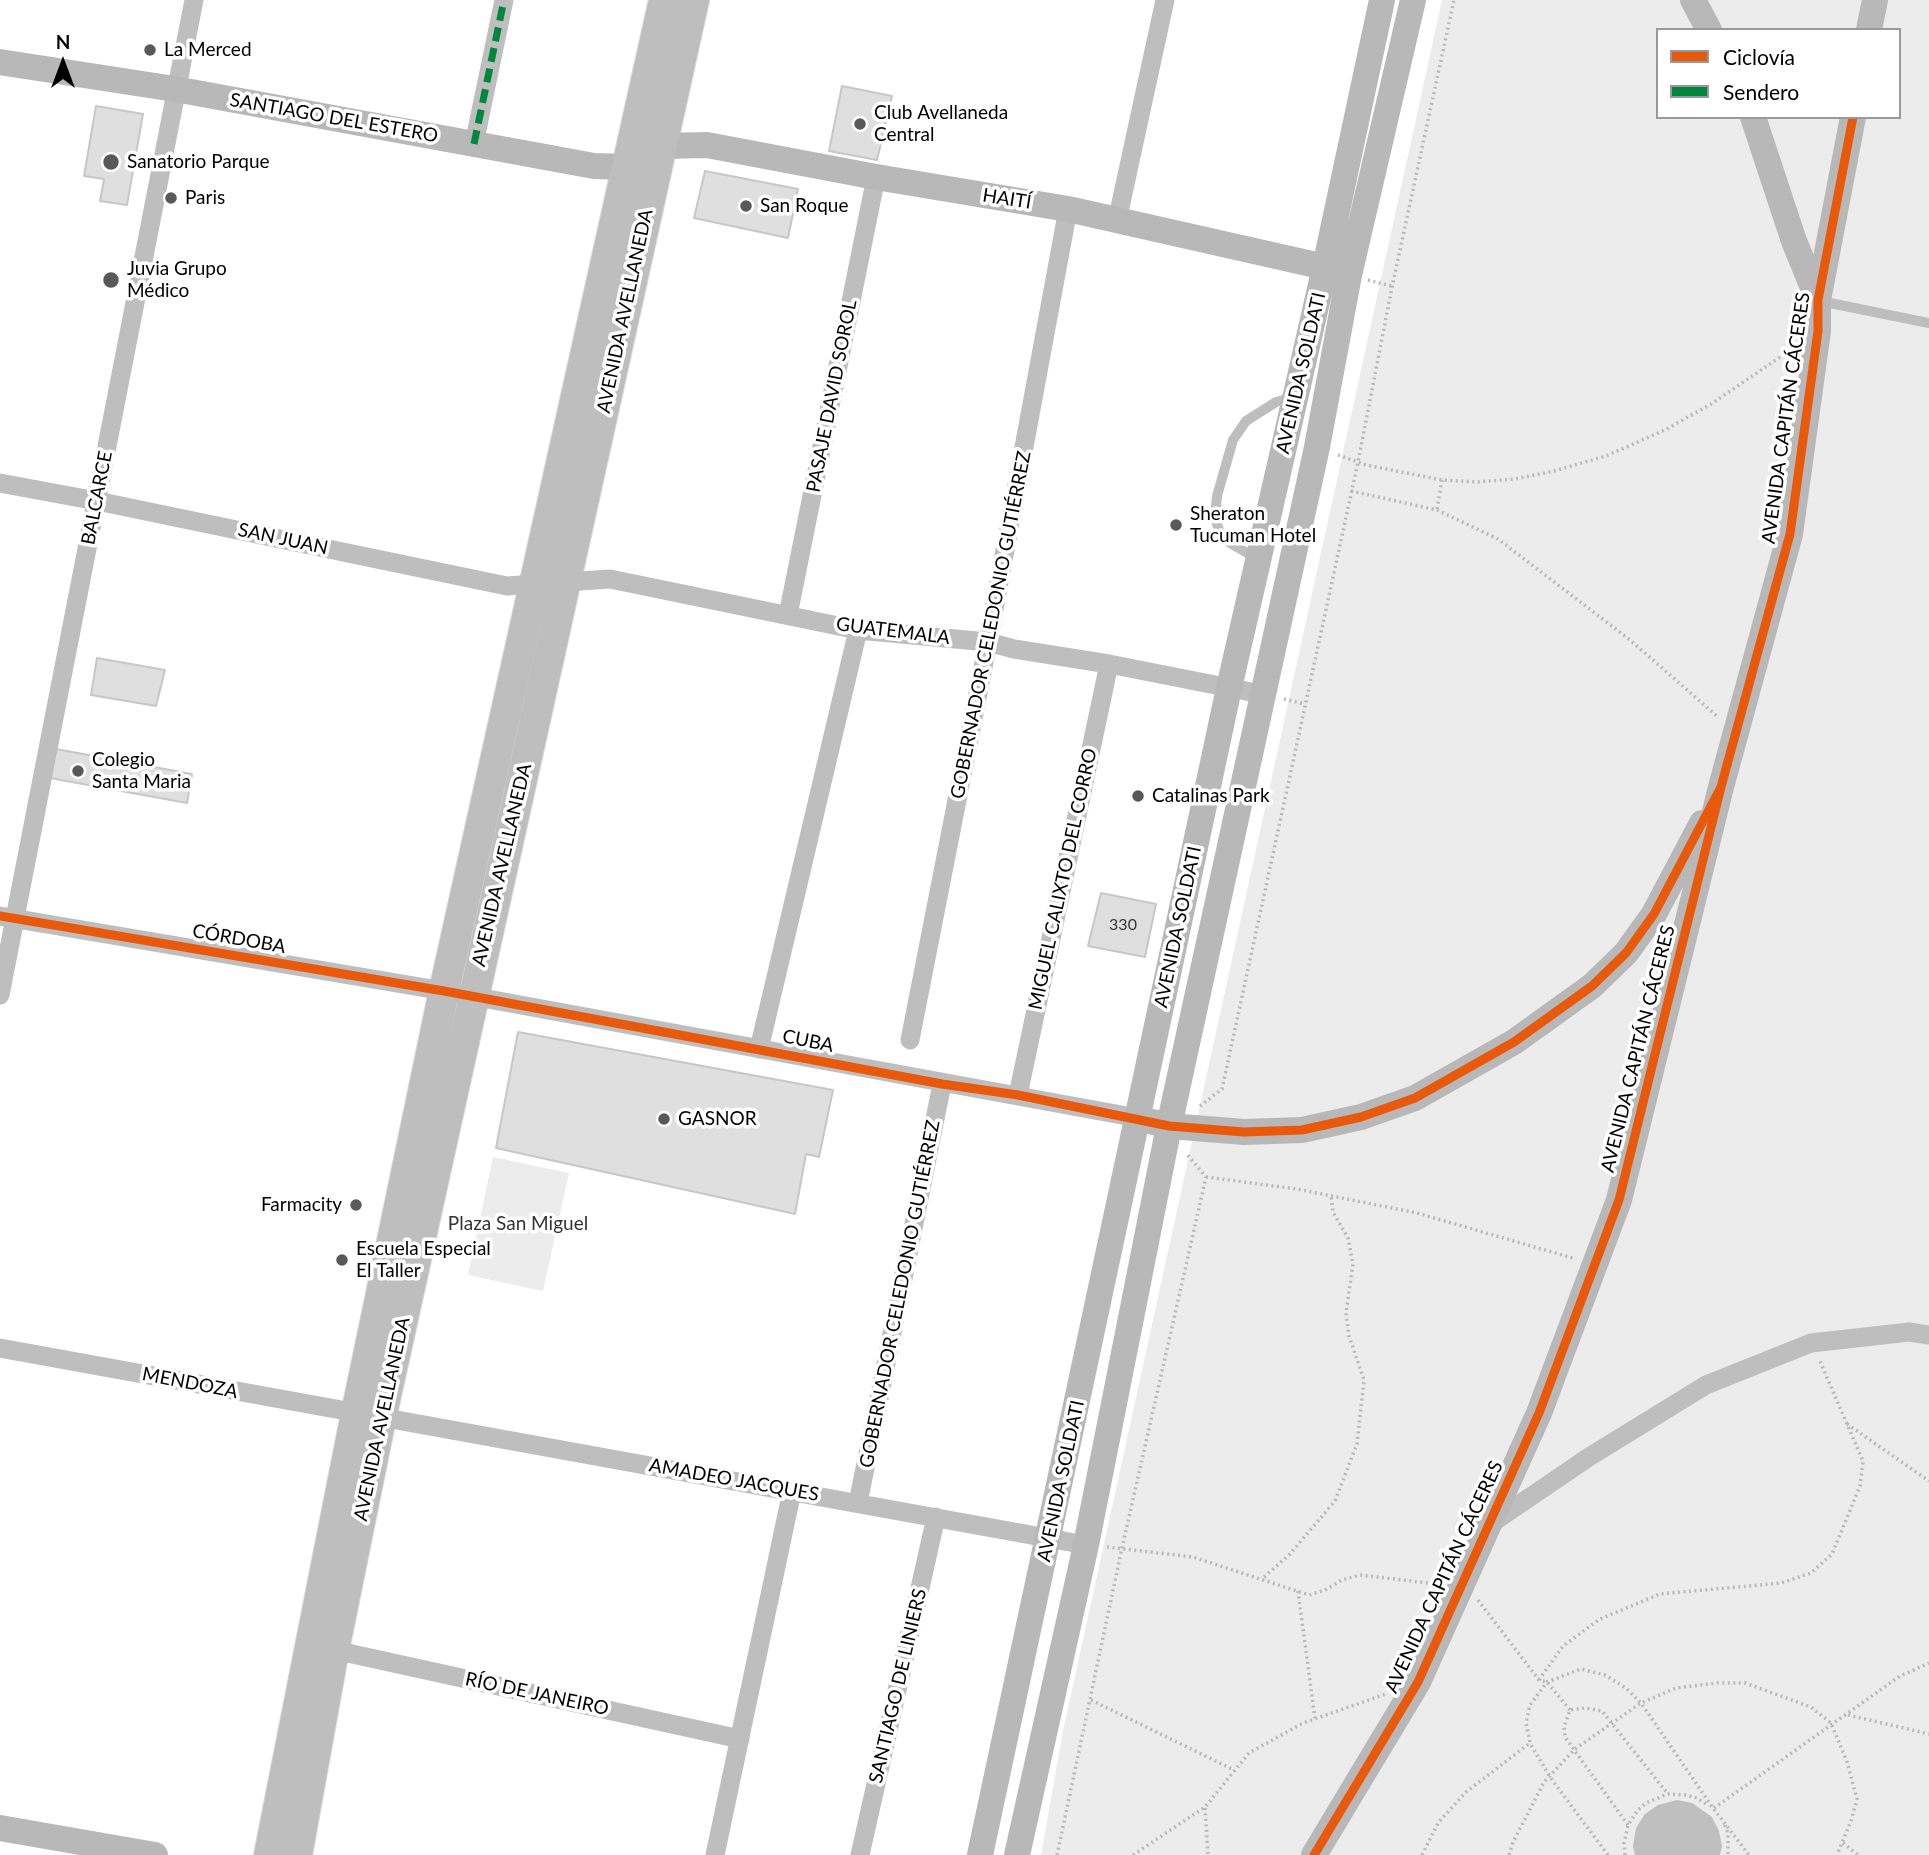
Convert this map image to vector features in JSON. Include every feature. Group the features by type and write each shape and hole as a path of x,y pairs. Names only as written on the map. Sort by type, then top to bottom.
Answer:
{"main road":[{"name":"AVENIDA AVELLANEDA","path":"269,1855 368,1416 458,994 534,585 664,0"},
{"name":"AVENIDA AVELLANEDA","path":"458,994 566,581 694,0"},
{"name":"AVENIDA AVELLANEDA","path":"298,1855 334,1650 368,1416"}],"street":[{"name":"BALCARCE","path":"0,995 8,917 97,500 194,0"},
{"path":"474,144 504,0"},
{"path":"1117,220 1165,0"},
{"name":"AVENIDA SOLDATI","path":"1017,1855 1178,1127 1261,694 1317,447 1337,271 1382,0"},
{"name":"AVENIDA SOLDATI","path":"980,1855 1229,688 1295,397 1337,271 1413,0"},
{"path":"1693,0 1708,28"},
{"path":"1869,28 1875,0"},
{"name":"SANTIAGO DEL ESTERO","path":"0,62 175,89 594,166 626,167"},
{"path":"1754,119 1794,241 1818,300"},
{"name":"AVENIDA CAPITÁN CÁCERES","path":"1314,1855 1418,1682 1539,1413 1619,1200 1721,787 1790,534 1818,331 1818,300 1853,119"},
{"name":"HAITÍ","path":"662,146 707,145 1068,209 1337,271"},
{"path":"626,167 662,146"},
{"name":"PASAJE DAVID SOROL","path":"788,615 876,177"},
{"name":"GOBERNADOR CELEDONIO GUTIÉRREZ","path":"910,1040 988,642 1068,209"},
{"name":"SAN JUAN","path":"0,483 97,500 507,586 566,581"},
{"name":"GUATEMALA","path":"566,581 610,579 858,630 988,642 1261,694"},
{"path":"759,1049 858,630"},
{"name":"MIGUEL CALIXTO DEL CORRO","path":"1018,1095 1109,664"},
{"path":"1138,1118 1178,1127 1244,1132 1302,1130 1361,1117 1415,1098 1514,1042 1592,986 1626,953 1654,914 1721,787"},
{"name":"CÓRDOBA","path":"8,917 458,994"},
{"name":"CUBA","path":"458,994 1138,1118"},
{"name":"GOBERNADOR CELEDONIO GUTIÉRREZ","path":"858,1503 942,1084"},
{"path":"1488,1525 1589,1457 1706,1385 1811,1343 1909,1332 1929,1335"},
{"name":"MENDOZA","path":"0,1348 368,1416"},
{"name":"AMADEO JACQUES","path":"368,1416 1086,1545"},
{"path":"715,1855 792,1491"},
{"name":"SANTIAGO DE LINIERS","path":"860,1855 936,1517"},
{"name":"RÍO DE JANEIRO","path":"334,1650 740,1739"},
{"path":"0,1828 155,1855"}],"lane":[{"path":"1818,300 1929,323"},
{"path":"1259,556 1249,554 1230,543 1220,533 1215,518 1217,496 1233,440 1246,421 1276,402 1295,397"}],"path":[{"path":"1454,0 1392,287 1358,462 1222,1089 1178,1127 1183,1150 1206,1177 1235,1179 1416,1213 1594,1265"},
{"path":"1317,447 1358,462 1442,480 1515,480 1606,456 1665,430 1818,331"},
{"path":"1437,510 1442,480"},
{"path":"1351,491 1437,510 1498,539 1630,639 1736,732"},
{"path":"1057,1855 1122,1549 1206,1177"},
{"path":"1263,1578 1289,1555 1335,1501 1357,1444 1364,1380 1349,1336 1346,1313 1353,1265 1348,1238 1333,1212 1331,1196"},
{"path":"1539,1680 1563,1646 1600,1619 1660,1594 1782,1583 1811,1573 1832,1554 1860,1486 1863,1461 1811,1343"},
{"path":"1847,1424 1929,1481"},
{"path":"1086,1545 1193,1557 1309,1595 1360,1575 1432,1585 1463,1581 1539,1680 1547,1682 1570,1710"},
{"path":"1298,1591 1315,1719"},
{"path":"1713,1808 1900,1676 1929,1664"},
{"path":"1608,1855 1550,1777 1530,1743 1525,1723 1530,1705 1547,1682 1581,1669 1605,1675 1626,1688 1641,1703 1713,1808 1749,1855"},
{"path":"1133,1855 1205,1807 1249,1753 1315,1719 1418,1682"},
{"path":"1509,1855 1544,1782 1575,1749 1612,1722 1641,1703 1676,1688 1745,1683 1811,1707 1831,1723 1857,1799 1837,1855"},
{"path":"1091,1700 1234,1770"},
{"path":"1570,1710 1585,1708 1602,1711 1668,1794"},
{"path":"1570,1710 1564,1727 1565,1737 1628,1825"},
{"path":"1848,1715 1929,1734"},
{"path":"1422,1855 1438,1823 1466,1791 1530,1743"},
{"path":"1625,1855 1623,1843 1628,1825 1638,1810 1646,1803 1668,1794 1697,1798 1713,1808 1728,1834 1728,1855"},
{"path":"1205,1807 1208,1855"},
{"path":"1843,1843 1858,1855"}],"green space":[{"path":"1442,0 1929,0 1929,1855 1041,1855 1063,1731"},
{"name":"Plaza San Miguel","path":"493,1157 569,1173 543,1291 468,1275"}],"shaded area":[{"path":"1677,1800 1692,1803 1712,1817 1719,1831 1722,1846 1720,1855 1635,1855 1633,1846 1636,1828 1645,1814 1658,1805"}],"building":[{"name":"Club Avellaneda Central","path":"842,86 892,96 877,160 829,151"},
{"name":"Sanatorio Parque","path":"96,106 143,114 127,205 100,201 104,179 84,176"},
{"name":"San Roque","path":"705,171 798,189 788,238 694,218"},
{"path":"97,658 165,670 156,706 91,695"},
{"path":"56,749 192,774 187,803 50,778"},
{"path":"1101,893 1156,904 1145,957 1088,946"},
{"name":"GASNOR","path":"518,1032 833,1090 819,1157 806,1154 795,1214 496,1148"}],"marked path":[{"path":"474,144 504,0"}],"cycle path":[{"path":"1314,1855 1418,1682 1539,1413 1619,1200 1721,787 1790,534 1818,331 1818,300 1853,119"},
{"path":"0,916 444,991 942,1084 1018,1095 1169,1126 1244,1132 1302,1130 1361,1117 1415,1098 1514,1042 1592,986 1626,953 1654,914 1721,787"}],"place":[{"name":"La Merced","path":"150,50"},
{"name":"Club Avellaneda Central","path":"860,124"},
{"name":"Sanatorio Parque","path":"111,162"},
{"name":"Paris","path":"171,198"},
{"name":"San Roque","path":"746,206"},
{"name":"Juvia Grupo Médico","path":"111,280"},
{"name":"Sheraton Tucuman Hotel","path":"1176,525"},
{"name":"Colegio Santa Maria","path":"78,771"},
{"name":"Catalinas Park","path":"1138,796"},
{"name":"GASNOR","path":"664,1119"},
{"name":"Farmacity","path":"356,1205"},
{"name":"Escuela Especial El Taller","path":"342,1260"}]}
